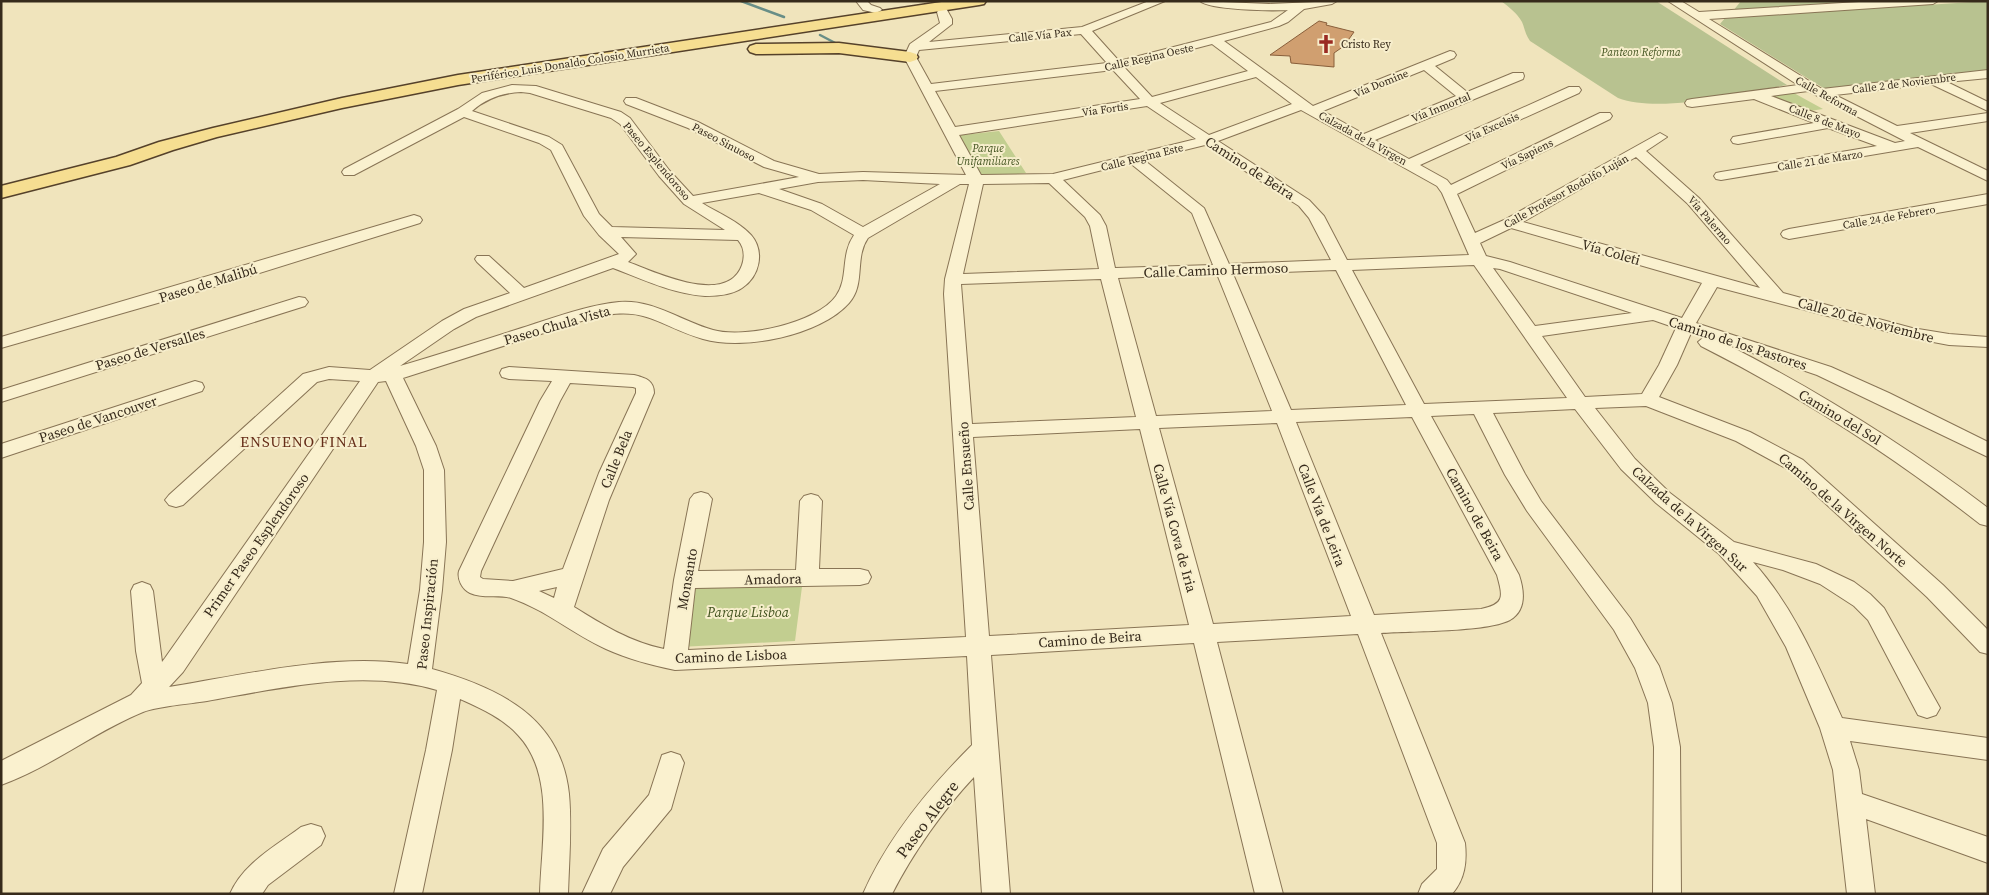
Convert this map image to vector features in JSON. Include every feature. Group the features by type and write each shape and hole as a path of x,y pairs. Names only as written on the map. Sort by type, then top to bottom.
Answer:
{"main road":[{"name":"Periférico Luis Donaldo Colosio Murrieta","path":"1,182 121,154 166,146 342,103 458,80 573,62 882,8 933,7 970,2"},
{"path":"573,62 772,48 912,52"},
{"name":"Periférico Luis Donaldo Colosio Murrieta","path":"1,192 123,161 166,146"}],"street":[{"path":"861,1 867,8 882,8"},
{"name":"Calle Vía Pax","path":"912,52 1084,30 1160,1"},
{"path":"1205,1 1248,6 1302,5 1332,1"},
{"name":"Calle Reforma","path":"1673,1 1815,90 1893,131 1988,177"},
{"path":"1696,16 1934,1"},
{"name":"Calle Regina Oeste","path":"928,88 1114,66 1216,41 1280,22 1302,5"},
{"path":"756,189 798,198 845,222 863,234 966,180 950,132 912,52 946,24 946,19 933,7"},
{"name":"Camino de Beira","path":"978,646 1481,618 1503,613 1510,604 1513,593 1508,575 1311,210 1149,102 1114,66 1084,30"},
{"name":"Calzada de la Virgen","path":"1216,41 1256,73 1307,108 1438,180 1449,192 1474,251"},
{"name":"Vía Domine","path":"1307,108 1450,55"},
{"path":"1426,65 1465,97"},
{"name":"Vía Fortis","path":"950,132 1149,102 1256,73"},
{"name":"Calle 2 de Noviembre","path":"1692,103 1754,94 1988,74"},
{"name":"Vía Inmortal","path":"1364,139 1518,76"},
{"path":"1932,80 1988,107"},
{"name":"Paseo Esplendoroso","path":"463,112 476,100 491,92 511,88 531,89 603,110 625,121 689,201 742,235"},
{"name":"Vía Excelsis","path":"1409,164 1574,90"},
{"name":"Calle 8 de Mayo","path":"1754,94 1829,124 1896,147"},
{"name":"Paseo Sinuoso","path":"631,101 693,125 769,164 819,178"},
{"name":"Calle Regina Este","path":"966,180 1052,178 1208,140 1307,108"},
{"path":"349,172 463,112 552,144 557,148 592,216 605,232 627,252 624,258 614,262"},
{"name":"Vía Sapiens","path":"1449,192 1605,116"},
{"path":"1738,140 1866,117"},
{"path":"1893,131 1988,117"},
{"path":"1965,120 1988,132"},
{"name":"Calle Profesor Rodolfo Luján","path":"1474,251 1510,223 1660,137"},
{"name":"Calle 21 de Marzo","path":"1721,176 1919,143"},
{"name":"Vía Palermo","path":"1638,151 1658,166 1680,187 1776,296"},
{"name":"Calle Vía de Leira","path":"1133,159 1185,198 1199,211 1285,418 1364,626 1451,843 1453,863 1448,881 1432,894"},
{"name":"Paseo Sinuoso","path":"689,201 819,178 863,176 966,180"},
{"name":"Calle Vía Cova de Iria","path":"1052,178 1092,215 1098,226 1108,273 1203,632 1269,894"},
{"name":"Calle Ensueño","path":"966,180 976,193 954,279 953,294 996,894"},
{"name":"Calle 24 de Febrero","path":"1790,234 1988,199"},
{"name":"Paseo de Malibú","path":"1,343 218,280 414,220"},
{"name":"Vía Coleti","path":"1510,223 1712,281 1776,296"},
{"path":"605,232 742,235 751,249 752,260 744,278 730,288 710,291 684,288 614,262"},
{"name":"Paseo Chula Vista","path":"382,377 585,314 616,308 641,309 662,316 694,331 720,338 751,336 805,323 830,311 840,303 848,292 851,283 852,257 863,234"},
{"name":"Calle Camino Hermoso","path":"954,279 1342,265 1474,251"},
{"name":"Camino de los Pastores","path":"1474,251 1504,265 1654,315 1684,328 1778,355 1840,377 1988,450"},
{"name":"Calzada de la Virgen Sur","path":"1474,251 1580,403 1646,482 1727,548 1765,590 1797,645 1833,728 1846,770 1861,894"},
{"path":"483,259 521,294"},
{"name":"Primer Paseo Esplendoroso","path":"148,694 174,665 382,377 448,325 470,314 614,262"},
{"path":"963,431 1285,418 1648,400 1668,364 1684,328 1712,281"},
{"name":"Calle 20 de Noviembre","path":"1776,296 1924,337 1952,342 1988,342"},
{"name":"Paseo de Versalles","path":"1,396 299,302"},
{"path":"1530,332 1654,315"},
{"name":"Camino del Sol","path":"1684,328 1838,414 1907,459 1988,519"},
{"path":"176,500 310,378 329,372 382,377"},
{"name":"Calle Bela","path":"509,373 634,381 646,386 645,393 617,452 572,575 562,611"},
{"name":"Camino de Lisboa","path":"565,376 550,400 470,570 469,578 478,587 513,589 562,611 613,642 648,655 675,660 978,646"},
{"name":"Paseo Inspiración","path":"382,377 426,446 434,470 435,542 431,590 419,675 450,684 506,711 530,730 545,753 554,778 558,809 554,894"},
{"name":"Paseo de Vancouver","path":"1,452 194,388"},
{"name":"Camino de la Virgen Norte","path":"1648,400 1773,449 1796,465 1935,591 1988,645"},
{"path":"1480,407 1515,475 1534,506 1622,624 1647,666 1660,702 1667,747 1667,894"},
{"name":"Monsanto","path":"675,660 686,580 701,498"},
{"path":"807,579 811,501"},
{"path":"1727,548 1781,561 1838,584 1853,592 1867,603 1876,614 1927,708"},
{"path":"513,589 572,575"},
{"name":"Amadora","path":"686,580 860,577"},
{"path":"142,591 148,652 148,694"},
{"path":"1,774 148,694 347,671 390,671 419,675"},
{"path":"408,894 439,750 450,684"},
{"path":"1833,728 1988,749"},
{"name":"Paseo Alegre","path":"877,894 891,867 945,790 985,749"},
{"path":"596,894 613,858 660,801 671,763"},
{"path":"1850,802 1988,850"},
{"path":"244,894 258,876 311,836"}],"green space":[{"name":"Panteon Reforma","path":"1501,1 1656,1 1787,85 1725,97 1678,103 1656,104 1618,98 1530,41 1520,19 1513,10"},
{"path":"1741,1 1885,1 1733,11"},
{"path":"1988,1 1988,71 1825,89 1720,24 1725,18"},
{"path":"1792,92 1823,109 1803,112 1772,95"},
{"name":"Parque Unifamiliares","path":"999,131 1026,173 976,179 953,136"},
{"name":"Parque Lisboa","path":"803,579 795,641 680,647 689,583"}],"building":[{"name":"Cristo Rey","path":"1319,21 1327,23 1326,25 1354,32 1344,46 1334,53 1334,67 1291,63 1290,56 1270,55"}],"waterway":[{"path":"741,1 784,17"},
{"path":"820,35 841,46"}],"place":[{"name":"Cristo Rey","path":"1326,44"}],"district":[{"name":"ENSUENO FINAL","path":"304,442"}]}
